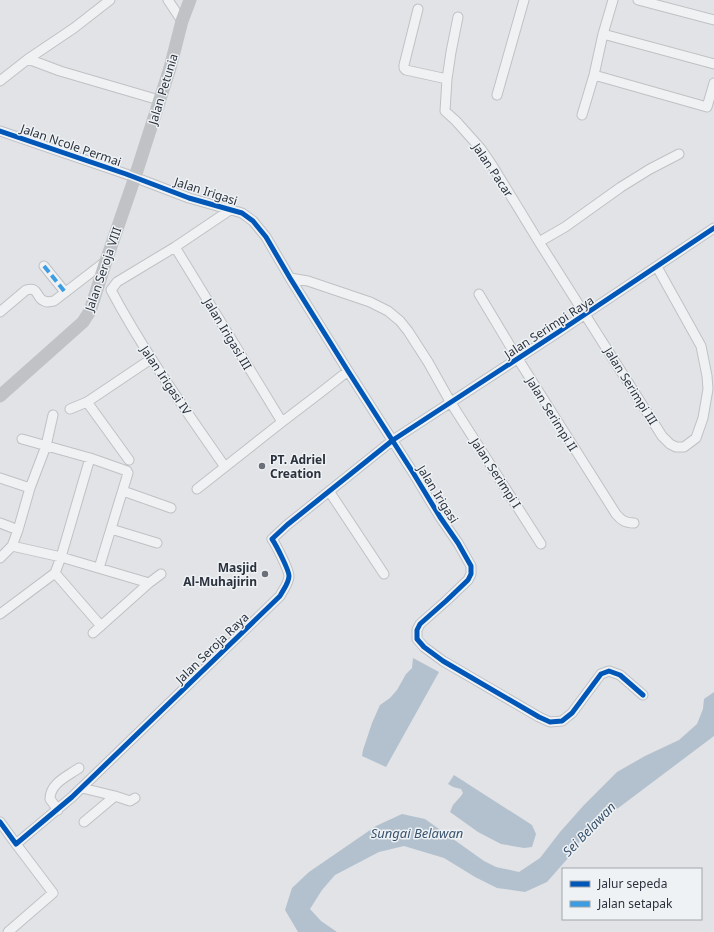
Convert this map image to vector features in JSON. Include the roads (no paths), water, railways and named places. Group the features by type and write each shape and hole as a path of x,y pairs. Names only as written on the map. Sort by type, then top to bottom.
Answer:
{"street":[{"path":"0,81 28,59 74,28 110,0"},
{"path":"168,0 182,21"},
{"name":"Jalan Petunia","path":"135,177 170,68 182,21 190,0"},
{"path":"498,95 524,0"},
{"path":"582,115 613,0"},
{"path":"638,0 714,20"},
{"path":"418,9 404,68 406,70 447,79"},
{"name":"Jalan Pacar","path":"458,17 447,79 445,111 481,149 492,165 585,315"},
{"path":"603,34 714,64"},
{"path":"28,59 60,71 159,100"},
{"path":"594,75 707,106 714,83"},
{"name":"Jalan Ncole Permai","path":"0,131 135,177"},
{"path":"539,242 565,227 621,187 650,169 679,154"},
{"name":"Jalan Irigasi","path":"135,177 189,198 242,213 258,226 440,517 458,542 471,566 471,574 468,580 446,602 420,624 417,630 417,639 424,647 442,661 550,722 562,721 572,713 601,674 609,671 620,675 643,695"},
{"name":"Jalan Seroja VIII","path":"0,396 83,322 90,311 135,177"},
{"path":"97,289 111,290 117,282 175,247 230,210"},
{"name":"Jalan Serimpi Raya","path":"393,440 585,315 714,228"},
{"name":"Jalan Irigasi III","path":"175,247 282,422"},
{"path":"0,312 26,290 30,289 35,291 42,300 47,302 54,301 106,261"},
{"path":"44,266 65,292"},
{"name":"Jalan Serimpi III","path":"585,315 662,436 670,444 676,447 684,447 696,438 699,432 706,404 708,389 707,376 700,346 657,267"},
{"name":"Jalan Serimpi I","path":"290,278 308,281 370,302 388,311 400,321 428,362 451,403 541,544"},
{"name":"Jalan Irigasi IV","path":"111,290 151,359 225,467"},
{"name":"Jalan Serimpi II","path":"479,294 518,359 616,514 621,520 627,523 634,523"},
{"path":"70,409 87,402 151,359"},
{"path":"197,489 348,371"},
{"path":"87,402 129,460"},
{"path":"1,555 12,546 18,530 30,488 46,446 53,415"},
{"path":"22,439 90,458 127,471 128,473 123,491 99,568"},
{"name":"Jalan Seroja Raya","path":"16,844 58,810 82,788 280,596 289,577 288,571 272,539 287,525 393,440"},
{"path":"0,614 55,573 90,458"},
{"path":"0,478 30,488"},
{"path":"123,491 171,508"},
{"path":"329,491 384,574"},
{"path":"0,523 18,530"},
{"path":"111,529 157,543"},
{"path":"12,546 61,557 149,583"},
{"path":"55,573 101,626"},
{"path":"93,633 161,574"},
{"path":"58,810 50,799 52,790 59,781 79,768"},
{"path":"82,788 130,801 135,798"},
{"path":"84,822 115,796"},
{"path":"0,822 53,893 8,932"}],"water":[{"path":"413,658 439,672 386,767 362,756 363,750 380,705 390,698 397,690 406,674 412,668"},
{"name":"Sungai Belawan","path":"714,692 714,736 613,812 582,838 569,857 547,882 525,892 497,888 475,877 444,858 404,846 379,852 335,875 322,890 310,909 321,921 337,932 298,932 285,910 292,888 309,872 376,826 402,814 425,819 484,861 496,867 519,872 540,858 560,832 584,805 617,772 645,756 679,740 697,724 703,709 704,699"},
{"path":"454,775 532,825 536,834 532,847 524,848 501,844 478,832 450,812 453,805 463,793 461,789 448,784"}],"place":[{"name":"PT. Adriel Creation","path":"262,466"},
{"name":"Masjid Al-Muhajirin","path":"265,574"}],"water label":[{"name":"Sei Belawan","path":"589,829"}]}
